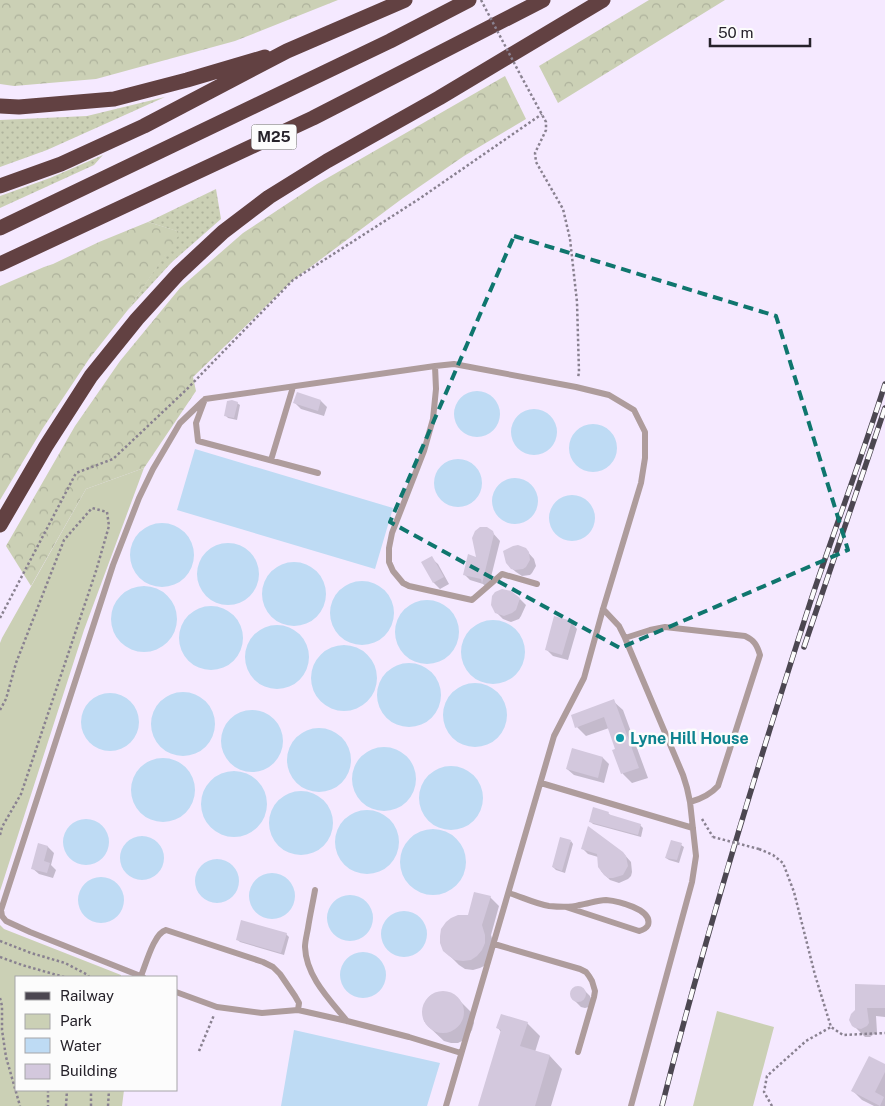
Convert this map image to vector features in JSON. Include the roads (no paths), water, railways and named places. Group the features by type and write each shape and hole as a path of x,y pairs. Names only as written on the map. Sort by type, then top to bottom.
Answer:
{"highway":[{"path":"0,186 61,164 144,126 287,51 405,0"},
{"name":"M25","path":"0,228 390,42 469,0"},
{"name":"M25","path":"0,264 313,118 543,0"},
{"path":"0,525 46,446 91,376 160,293 223,232 269,197 327,161 439,98 603,0"},
{"path":"0,106 19,107 114,99 287,51"}],"lane":[{"path":"140,976 6,921 2,916 1,910 113,565 139,498 153,469 180,424 205,399 454,364 609,395 634,410 645,432 645,458 641,483 584,678 554,736 446,1106"},
{"path":"434,366 436,389 433,419 424,451 392,534 389,562 403,583 408,586 472,600 502,574 537,584"},
{"path":"271,460 293,387"},
{"path":"205,399 196,423 198,441 318,473"},
{"path":"603,609 619,626 625,638 688,788 696,856 692,882 631,1106"},
{"path":"625,638 665,627 745,636 751,639 757,646 760,655 718,786 713,792 701,799 690,802"},
{"path":"541,783 692,828"},
{"path":"315,890 305,946 307,958 310,969 326,996 347,1020"},
{"path":"509,893 547,906 566,907 604,900 617,902 632,906 646,914 648,923 645,929 639,932 566,907"},
{"path":"142,976 157,937 163,930 166,930 273,967 295,996 299,1003 298,1010"},
{"path":"494,944 580,969 590,976 594,986 594,997 578,1052"},
{"path":"178,993 217,1007 262,1013 298,1010 347,1020 461,1053"}],"water":[{"path":"472,391 482,391 496,401 500,414 496,427 490,433 482,437 472,437 458,427 454,419 454,409 464,395"},
{"path":"529,409 539,409 553,419 557,432 553,445 547,451 539,455 529,455 515,445 511,437 511,427 521,413"},
{"path":"593,424 602,426 610,431 615,439 617,448 615,457 610,465 602,470 593,472 584,470 576,465 571,457 569,448 571,439 576,431 584,426"},
{"path":"195,449 393,508 375,569 177,510"},
{"path":"458,459 467,461 475,466 480,474 482,483 480,492 475,500 467,505 458,507 449,505 441,500 436,492 434,483 436,474 441,466 449,461"},
{"path":"515,478 528,482 534,488 538,501 534,514 528,520 515,524 502,520 496,514 492,501 496,488 502,482"},
{"path":"572,495 585,499 591,505 595,518 591,531 585,537 572,541 559,537 553,531 549,518 553,505 559,499"},
{"path":"162,523 174,525 185,532 192,543 194,555 192,567 185,578 174,585 162,587 150,585 139,578 132,567 130,555 132,543 139,532 150,525"},
{"path":"222,543 234,543 250,552 257,562 259,574 257,586 250,596 234,605 222,605 211,600 202,591 197,580 197,568 202,557 211,548"},
{"path":"294,562 312,568 320,576 326,594 320,612 312,620 294,626 276,620 268,612 262,594 268,576 276,568"},
{"path":"356,581 368,581 385,590 392,601 394,613 392,625 385,636 368,645 356,645 344,640 335,631 330,619 330,607 335,595 344,586"},
{"path":"144,586 157,589 167,596 174,606 177,619 174,632 167,642 157,649 144,652 131,649 121,642 114,632 111,619 114,606 121,596 131,589"},
{"path":"421,600 433,600 450,609 457,620 459,632 457,644 450,655 433,664 421,664 409,659 400,650 395,638 395,626 400,614 409,605"},
{"path":"211,606 223,608 234,615 241,626 243,638 241,650 234,661 223,668 211,670 199,668 188,661 181,650 179,638 181,626 188,615 199,608"},
{"path":"493,620 511,626 519,634 525,652 519,670 511,678 493,684 475,678 467,670 461,652 467,634 475,626"},
{"path":"277,625 295,630 300,634 304,639 309,657 304,675 300,680 295,684 277,689 259,684 254,680 250,675 245,657 250,639 254,634 259,630"},
{"path":"344,645 357,648 367,655 374,665 377,678 374,691 367,701 357,708 344,711 331,708 321,701 314,691 311,678 314,665 321,655 331,648"},
{"path":"409,663 421,665 432,672 439,683 441,695 439,707 432,718 421,725 409,727 397,725 386,718 379,707 377,695 379,683 386,672 397,665"},
{"path":"469,683 481,683 498,692 505,703 507,715 505,727 498,738 481,747 469,747 457,742 448,733 443,721 443,709 448,697 457,688"},
{"path":"183,692 201,697 206,701 210,706 215,724 210,742 206,747 201,751 183,756 165,751 160,747 156,742 151,724 156,706 160,701 165,697"},
{"path":"104,693 116,693 126,697 135,706 139,728 131,743 116,751 104,751 94,747 85,738 81,728 81,716 85,706 94,697"},
{"path":"246,710 258,710 274,719 281,729 283,741 281,753 274,763 258,772 246,772 235,767 226,758 221,747 221,735 226,724 235,715"},
{"path":"319,728 331,730 342,737 349,748 351,760 349,772 342,783 331,790 319,792 307,790 296,783 289,772 287,760 289,748 296,737 307,730"},
{"path":"384,747 402,753 410,761 416,779 410,797 402,805 384,811 366,805 358,797 352,779 358,761 366,753"},
{"path":"157,758 169,758 186,767 193,778 195,790 193,802 186,813 169,822 157,822 145,817 136,808 131,796 131,784 136,772 145,763"},
{"path":"445,766 457,766 474,775 481,786 483,798 481,810 474,821 457,830 445,830 433,825 424,816 419,804 419,792 424,780 433,771"},
{"path":"234,771 247,774 257,781 264,791 267,804 264,817 257,827 247,834 234,837 221,834 211,827 204,817 201,804 204,791 211,781 221,774"},
{"path":"301,791 313,793 324,800 331,811 333,823 331,835 324,846 313,853 301,855 289,853 278,846 271,835 269,823 271,811 278,800 289,793"},
{"path":"361,810 373,810 390,819 397,830 399,842 397,854 390,865 373,874 361,874 349,869 340,860 335,848 335,836 340,824 349,815"},
{"path":"86,819 99,823 105,829 109,842 105,855 99,861 86,865 73,861 67,855 63,842 67,829 73,823"},
{"path":"433,829 446,832 456,839 463,849 466,862 463,875 456,885 446,892 433,895 420,892 410,885 403,875 400,862 403,849 410,839 420,832"},
{"path":"146,836 158,842 163,849 163,867 158,874 151,879 138,880 130,877 123,870 120,854 123,846 130,839"},
{"path":"221,859 233,865 238,872 238,890 233,897 226,902 213,903 205,900 198,893 195,877 198,869 205,862"},
{"path":"267,873 277,873 289,879 294,887 294,905 289,913 281,918 267,919 259,916 252,909 249,901 249,891 252,883 259,876"},
{"path":"96,877 106,877 118,883 123,891 123,909 118,917 110,922 96,923 88,920 81,913 78,905 78,895 81,887 88,880"},
{"path":"345,895 355,895 369,905 373,918 369,931 363,937 355,941 345,941 331,931 327,923 327,913 337,899"},
{"path":"404,911 417,915 423,921 427,934 423,947 417,953 404,957 391,953 385,947 381,934 385,921 391,915"},
{"path":"358,952 368,952 380,958 385,966 385,984 380,992 372,997 358,998 350,995 343,988 340,980 340,970 343,962 350,955"},
{"path":"294,1030 440,1063 427,1106 281,1106"}],"railway":[{"path":"662,1106 696,979 751,789 811,600 885,384"},
{"path":"804,647 885,408"}],"place":[{"name":"Lyne Hill House","path":"620,738"}]}
